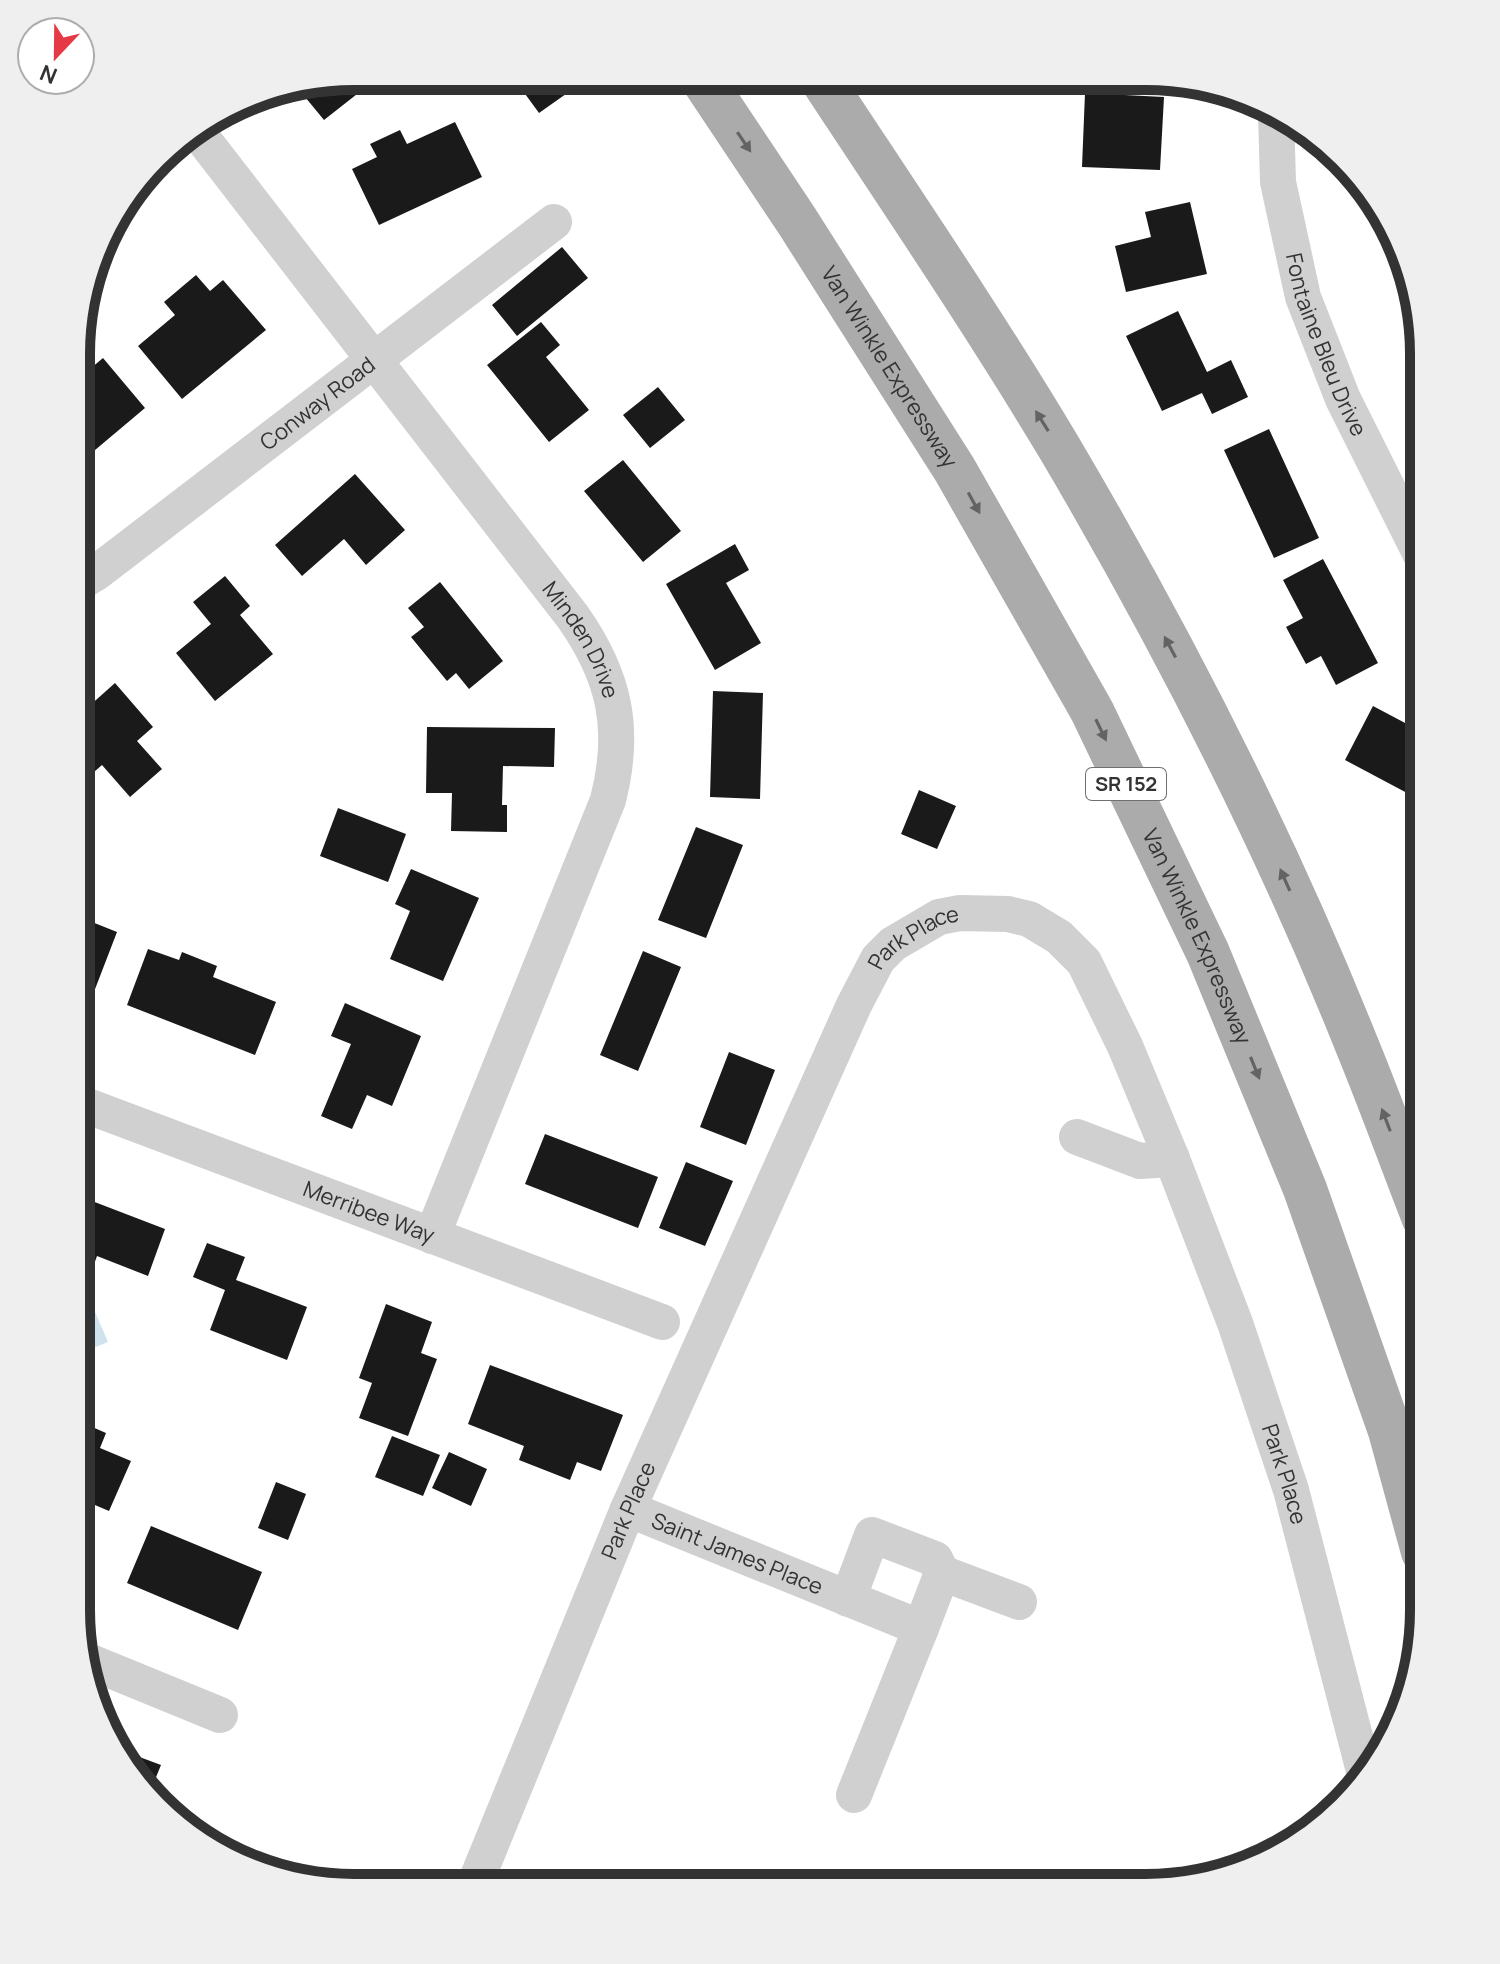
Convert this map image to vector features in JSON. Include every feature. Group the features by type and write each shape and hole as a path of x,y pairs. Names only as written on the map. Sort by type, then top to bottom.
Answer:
{"main road":[{"name":"Van Winkle Expressway","path":"710,90 955,470 1092,711 1208,953 1305,1189 1390,1431 1409,1501"},
{"path":"829,90 989,334 1052,437 1200,703 1274,854 1350,1027 1409,1181"}],"street":[{"name":"Fontaine Bleu Drive","path":"1276,124 1278,182 1303,297 1343,399 1410,533"},
{"name":"Minden Drive","path":"202,138 589,640 607,678 616,718 618,746 608,800 432,1236"},
{"name":"Conway Road","path":"90,576 554,222"},
{"name":"Park Place","path":"479,1874 628,1509 854,1005 878,959 907,934 939,917 960,913 995,913 1029,919 1046,927 1072,948 1093,978 1172,1159 1235,1323 1291,1490 1362,1762"},
{"name":"Merribee Way","path":"90,1107 662,1322"},
{"path":"1077,1137 1140,1161 1172,1159"},
{"name":"Saint James Place","path":"628,1509 921,1628"},
{"name":"Saint James Place","path":"848,1599 872,1535 935,1559 942,1573 1019,1602"},
{"path":"854,1795 942,1573"},
{"path":"96,1664 220,1715"}],"water":[{"path":"90,1300 108,1342 90,1349"}],"building":[{"path":"362,90 324,120 304,95"},
{"path":"522,90 572,90 539,113"},
{"path":"1085,93 1164,97 1160,170 1082,167"},
{"path":"455,122 482,177 379,225 352,169 377,157 370,144 400,130 407,144"},
{"path":"1190,202 1207,274 1126,292 1115,246 1151,237 1145,212"},
{"path":"562,247 588,278 517,336 492,305"},
{"path":"196,275 210,291 223,280 266,330 182,399 138,346 175,315 164,302"},
{"path":"1178,311 1207,372 1231,360 1248,397 1212,414 1202,393 1162,411 1126,336"},
{"path":"541,322 560,345 546,357 589,410 549,442 487,365"},
{"path":"103,358 145,408 90,454 90,369"},
{"path":"658,387 685,420 650,448 623,415"},
{"path":"1269,429 1319,538 1274,558 1224,450"},
{"path":"623,460 681,531 643,562 584,491"},
{"path":"355,474 405,530 366,565 344,539 302,576 275,545"},
{"path":"735,544 749,570 726,583 761,643 715,670 666,584"},
{"path":"1323,559 1378,663 1336,685 1321,656 1306,664 1286,627 1303,618 1283,580"},
{"path":"225,576 250,606 240,615 273,654 215,701 176,653 211,624 193,602"},
{"path":"440,582 503,661 469,689 456,673 447,681 411,637 424,627 408,608"},
{"path":"115,683 153,727 137,741 162,769 130,797 102,765 90,776 90,705"},
{"path":"713,691 763,693 760,799 710,797"},
{"path":"1373,706 1410,725 1410,794 1345,760"},
{"path":"427,727 555,728 554,767 503,766 502,805 507,805 507,832 451,831 452,793 426,793"},
{"path":"919,790 956,806 937,849 901,834"},
{"path":"338,808 406,834 388,882 320,856"},
{"path":"696,827 743,845 706,938 658,920"},
{"path":"411,869 479,898 443,981 390,959 410,911 395,904"},
{"path":"90,921 117,932 90,1002"},
{"path":"148,949 179,960 182,952 217,966 213,977 276,1002 255,1055 127,1005"},
{"path":"643,951 681,967 638,1071 600,1055"},
{"path":"345,1003 421,1036 392,1106 367,1095 352,1129 321,1116 351,1044 331,1036"},
{"path":"729,1052 775,1070 746,1145 700,1127"},
{"path":"545,1134 658,1177 638,1228 525,1184"},
{"path":"686,1162 733,1181 705,1246 659,1228"},
{"path":"92,1201 165,1229 148,1276 97,1256 90,1269"},
{"path":"207,1243 245,1257 236,1280 307,1307 287,1360 210,1330 225,1290 193,1277"},
{"path":"386,1304 432,1322 421,1353 437,1359 408,1436 359,1418 372,1383 359,1378"},
{"path":"490,1365 623,1415 601,1471 577,1462 570,1480 519,1460 524,1446 468,1424"},
{"path":"90,1426 106,1433 100,1448 131,1461 109,1511 90,1503"},
{"path":"392,1436 440,1455 423,1496 375,1477"},
{"path":"449,1452 487,1469 471,1506 432,1488"},
{"path":"276,1482 306,1494 288,1540 258,1528"},
{"path":"151,1526 262,1572 238,1630 127,1583"},
{"path":"133,1754 161,1765 154,1782"}]}
